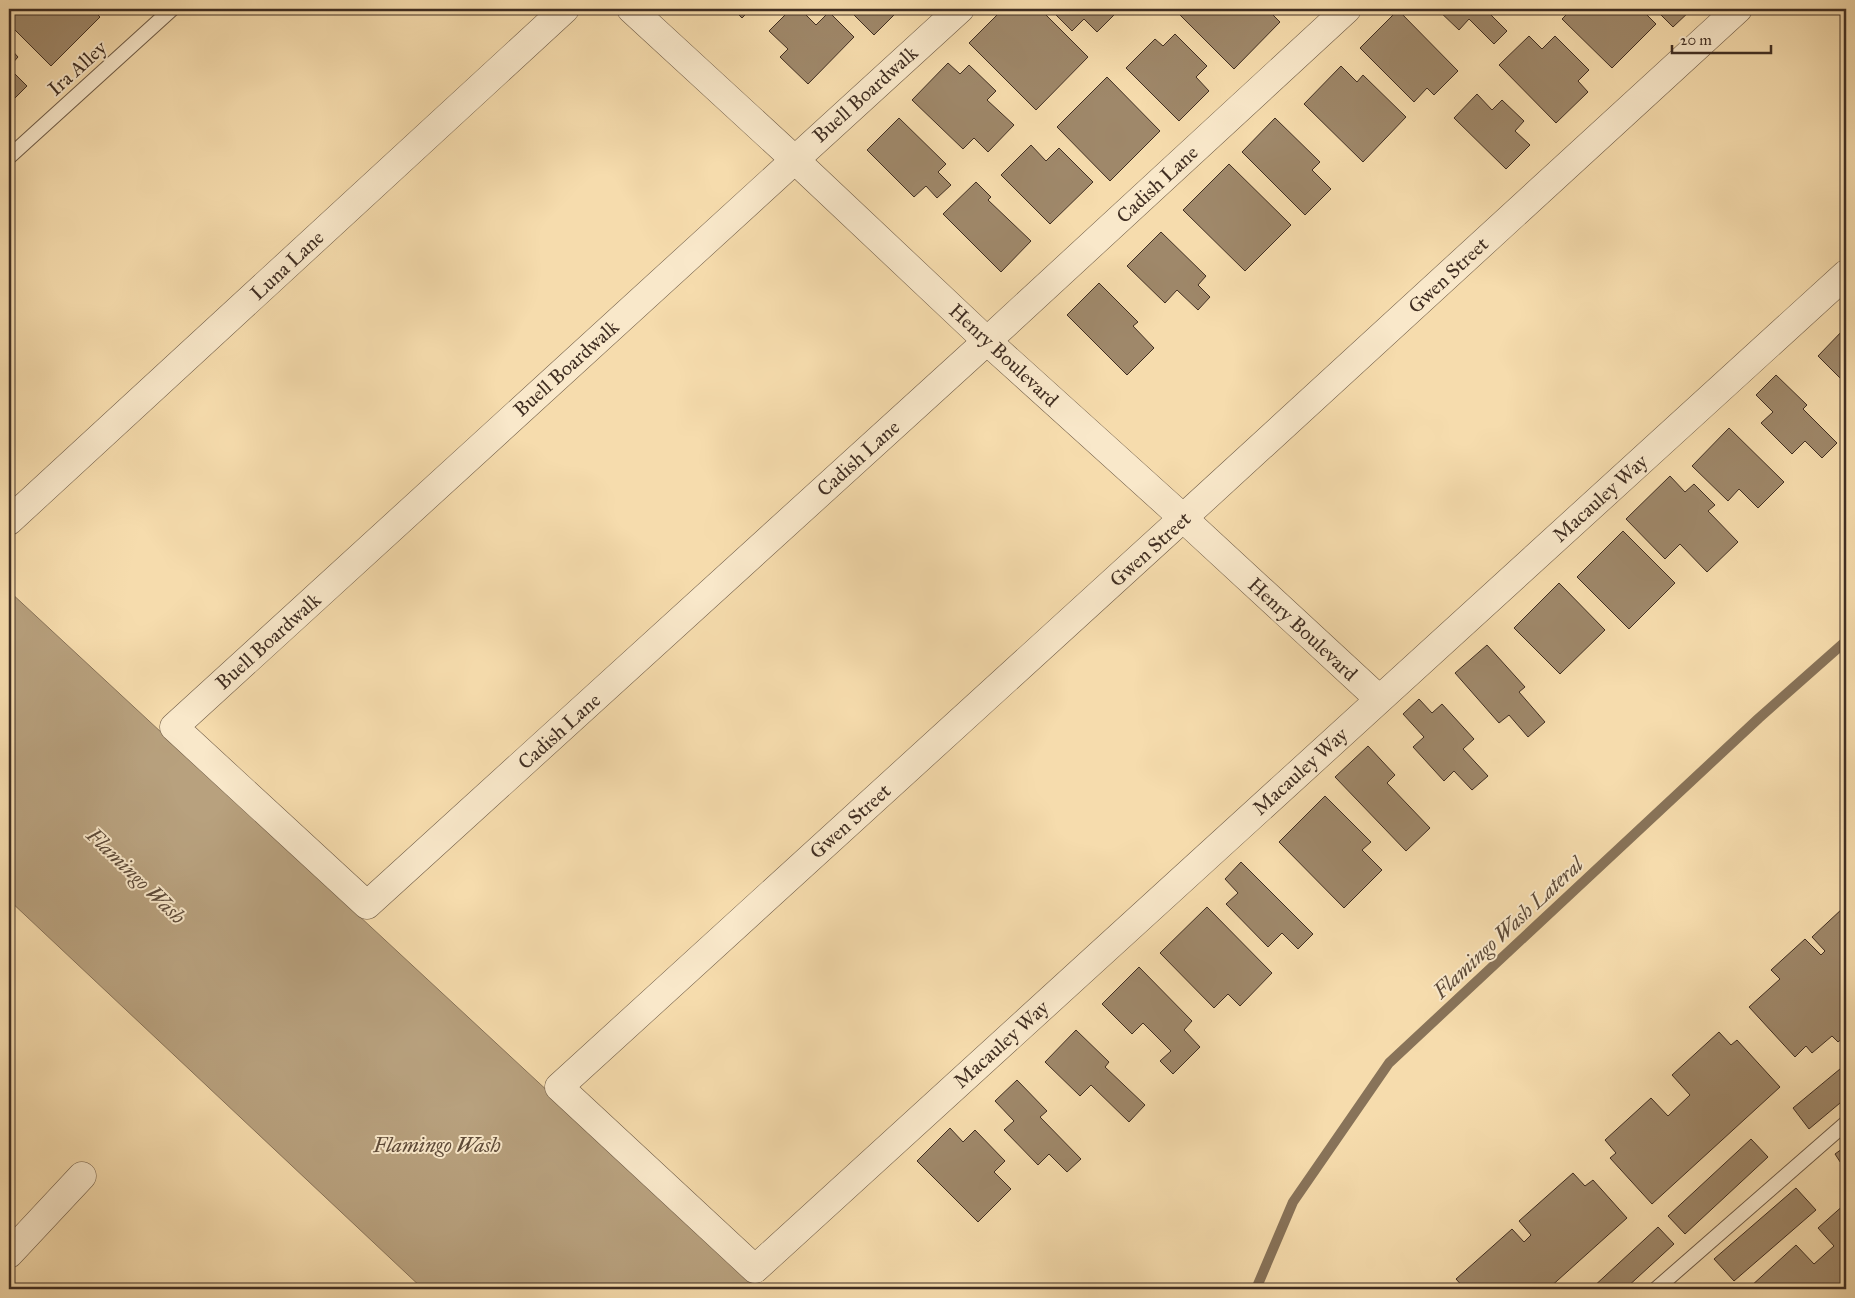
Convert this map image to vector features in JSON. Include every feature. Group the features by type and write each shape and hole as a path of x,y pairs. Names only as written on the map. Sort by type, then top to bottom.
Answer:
{"street":[{"name":"Luna Lane","path":"9,521 566,9"},
{"name":"Henry Boulevard","path":"632,9 987,341 1379,699"},
{"name":"Buell Boardwalk","path":"367,905 174,727 960,9"},
{"name":"Cadish Lane","path":"367,905 987,341 1347,9"},
{"name":"Gwen Street","path":"755,1270 559,1087 1738,9"},
{"name":"Macauley Way","path":"755,1270 1846,274"},
{"path":"9,1254 82,1176"}],"lane":[{"name":"Ira Alley","path":"9,157 172,9"},
{"path":"1656,1289 1846,1123"}],"water":[{"name":"Flamingo Wash","path":"9,591 761,1289 423,1289 9,900"}],"building":[{"path":"13,9 92,9 100,17 51,66 9,24 9,18 16,11"},
{"path":"733,9 751,9 742,18"},
{"path":"791,9 800,9 816,25 829,12 854,37 808,84 780,57 788,49 769,31"},
{"path":"853,9 900,9 874,35 850,11"},
{"path":"1003,9 1040,9 1088,57 1036,110 969,43"},
{"path":"1050,9 1120,9 1097,32 1084,19 1072,31"},
{"path":"1180,9 1267,9 1280,22 1234,69 1177,12"},
{"path":"1437,9 1485,9 1507,31 1494,44 1469,19 1459,30"},
{"path":"1572,9 1641,9 1656,24 1612,68 1562,19"},
{"path":"1655,9 1692,9 1673,27"},
{"path":"1398,10 1458,71 1434,95 1427,88 1414,102 1360,48"},
{"path":"1175,34 1207,66 1196,77 1209,91 1179,121 1126,68 1155,39 1163,46"},
{"path":"1529,36 1542,49 1555,36 1589,70 1578,81 1588,92 1556,123 1499,65"},
{"path":"9,47 18,57 9,67"},
{"path":"948,63 960,74 969,65 996,91 987,100 1014,125 988,152 974,138 963,149 912,100"},
{"path":"1341,66 1357,82 1363,75 1406,117 1363,162 1304,104"},
{"path":"9,68 27,86 9,104"},
{"path":"1107,77 1160,131 1110,181 1057,127"},
{"path":"1477,94 1492,110 1502,100 1524,121 1515,131 1530,145 1506,169 1454,118"},
{"path":"899,118 946,164 938,172 951,185 937,198 926,186 914,197 867,150"},
{"path":"1275,118 1320,162 1312,170 1331,189 1305,215 1242,152"},
{"path":"1031,145 1046,161 1059,148 1093,182 1050,224 1001,175"},
{"path":"1229,164 1291,225 1245,271 1183,210"},
{"path":"976,182 991,197 988,200 1031,241 1001,272 943,214"},
{"path":"1161,232 1206,276 1198,285 1210,297 1198,310 1177,290 1165,303 1127,266"},
{"path":"1099,283 1138,322 1133,326 1154,348 1127,375 1067,315"},
{"path":"1846,327 1846,384 1818,356"},
{"path":"1776,375 1807,405 1803,409 1837,443 1822,458 1805,441 1792,454 1761,423 1773,412 1756,395"},
{"path":"1729,428 1784,482 1758,508 1739,489 1728,501 1692,466"},
{"path":"1670,476 1685,492 1694,484 1715,505 1708,511 1738,542 1707,572 1680,544 1665,559 1626,519"},
{"path":"1623,531 1675,583 1629,629 1577,577"},
{"path":"1559,583 1605,630 1560,674 1514,628"},
{"path":"1487,645 1525,687 1519,692 1545,722 1528,737 1509,715 1499,723 1455,673"},
{"path":"1419,699 1432,713 1442,704 1474,739 1463,749 1488,776 1472,790 1454,771 1444,781 1413,747 1424,737 1403,714"},
{"path":"1368,746 1395,775 1387,783 1430,828 1406,851 1335,777"},
{"path":"1325,796 1371,842 1362,850 1382,870 1344,908 1279,842"},
{"path":"1241,862 1313,934 1298,949 1282,933 1268,947 1226,904 1238,893 1225,879"},
{"path":"1207,907 1272,973 1240,1006 1228,994 1214,1008 1160,953"},
{"path":"1843,908 1846,912 1846,1035 1838,1042 1832,1036 1812,1053 1806,1046 1795,1057 1749,1007 1780,979 1771,970 1805,939 1821,955 1825,951 1812,937"},
{"path":"1139,967 1192,1021 1184,1030 1200,1047 1173,1074 1160,1061 1171,1051 1143,1023 1132,1034 1102,1004"},
{"path":"1076,1030 1109,1062 1105,1067 1145,1105 1129,1122 1091,1085 1080,1096 1045,1062"},
{"path":"1719,1032 1731,1045 1737,1040 1780,1087 1652,1204 1610,1158 1616,1153 1605,1140 1651,1098 1668,1116 1690,1095 1672,1075"},
{"path":"1846,1064 1846,1098 1809,1129 1793,1108"},
{"path":"1017,1080 1047,1111 1040,1117 1081,1159 1067,1172 1049,1154 1038,1165 1004,1130 1014,1121 995,1101"},
{"path":"950,1128 963,1142 975,1130 1005,1161 994,1172 1011,1189 978,1222 917,1161"},
{"path":"1751,1139 1768,1157 1685,1234 1668,1216"},
{"path":"1846,1146 1846,1171 1835,1154"},
{"path":"1573,1173 1585,1186 1593,1180 1627,1218 1548,1289 1465,1289 1456,1279 1512,1229 1524,1242 1531,1235 1519,1221"},
{"path":"1796,1188 1816,1210 1734,1281 1714,1259"},
{"path":"1846,1203 1846,1289 1752,1289 1750,1287 1796,1245 1814,1264 1834,1246 1818,1228"},
{"path":"1658,1227 1674,1244 1625,1289 1591,1289"}],"waterway":[{"name":"Flamingo Wash Lateral","path":"1256,1289 1293,1202 1389,1063 1759,718 1846,641"}]}
